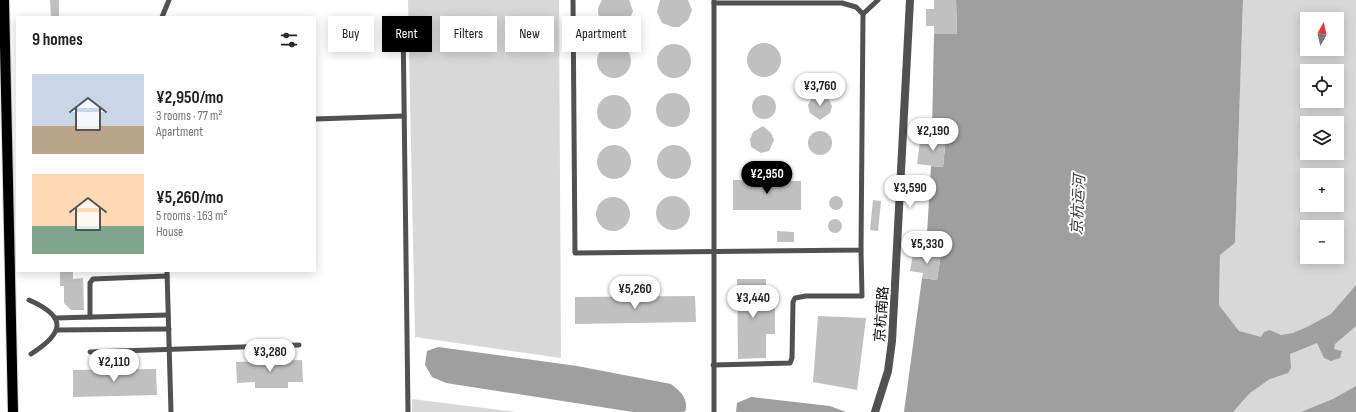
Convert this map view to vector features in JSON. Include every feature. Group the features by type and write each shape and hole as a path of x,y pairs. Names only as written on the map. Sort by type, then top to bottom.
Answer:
{"main road":[{"path":"4,0 13,412"}],"street":[{"name":"京杭南路","path":"875,412 888,371 892,341 910,0"}],"lane":[{"path":"162,16 169,0"},
{"path":"572,0 574,253 861,250"},
{"path":"863,14 878,0"},
{"path":"713,365 790,363 792,358 793,302 795,298 806,296 862,296 863,14 856,6 842,3 714,1 713,251 713,365 714,412"},
{"path":"403,52 408,412"},
{"path":"316,119 404,116"},
{"path":"90,317 90,283 93,280 167,274 171,412"},
{"path":"29,300 46,308 57,322 57,330 54,336 31,354"},
{"path":"55,318 168,315"},
{"path":"57,330 169,329"},
{"path":"90,352 299,345"}],"shaded area":[{"path":"408,0 559,0 561,358 415,337 409,52 432,52 432,16 408,16"},
{"path":"1243,0 1356,0 1356,412 1233,412 1250,393 1270,379 1239,331 1219,305 1220,255 1235,243"},
{"path":"412,399 516,412 412,412"}],"water":[{"name":"京杭运河","path":"956,0 1243,0 1235,243 1220,255 1219,305 1239,331 1261,337 1264,332 1270,330 1281,335 1293,333 1331,314 1356,285 1356,326 1335,344 1334,349 1342,351 1340,358 1331,361 1324,358 1317,343 1290,354 1291,368 1288,373 1270,379 1250,393 1233,412 904,412 922,278 937,280 941,253 926,251 931,166 943,167 946,136 935,134 932,131 934,34 957,34"},
{"path":"438,347 577,366 671,384 683,395 686,410 684,412 633,412 446,383 432,377 425,365 427,351"},
{"path":"1356,386 1356,412 1301,412 1333,399"},
{"path":"751,397 830,406 846,412 736,412 737,403"}],"building":[{"path":"50,0 59,0 59,16 51,16"},
{"path":"602,0 629,0 633,11 631,16 599,16 598,8"},
{"path":"660,0 688,0 692,10 688,20 679,27 673,27 662,23 657,12"},
{"path":"934,0 956,0 957,34 934,34 934,26 926,26 926,9 934,9"},
{"path":"761,43 767,43 771,44 778,50 781,60 780,67 774,74 767,77 761,77 757,76 750,70 747,63 747,57 748,53 754,46"},
{"path":"671,44 677,44 681,45 688,51 691,61 690,68 684,75 677,78 671,78 667,77 660,71 657,64 657,58 658,54 664,47"},
{"path":"599,52 629,52 631,64 628,71 621,77 617,78 611,78 604,75 598,68 597,64"},
{"path":"670,93 676,93 680,94 687,100 690,110 689,117 683,124 676,127 670,127 666,126 659,120 656,113 656,107 657,103 663,96"},
{"path":"611,95 617,95 621,96 628,102 631,112 630,119 624,126 617,129 611,129 607,128 600,122 597,115 597,109 598,105 604,98"},
{"path":"764,95 773,98 776,107 773,116 764,119 755,116 752,107 755,98"},
{"path":"819,95 827,96 832,106 830,113 820,120 810,113 808,105 812,98"},
{"path":"763,126 771,133 774,140 769,151 761,153 751,147 750,139 753,132"},
{"path":"820,131 825,132 831,138 831,148 825,154 820,155 815,154 809,148 808,143 809,138 815,132"},
{"path":"935,134 946,136 943,167 917,164 920,142 934,144"},
{"path":"611,145 617,145 621,146 628,152 631,162 630,169 624,176 617,179 611,179 607,178 600,172 597,165 597,159 598,155 604,148"},
{"path":"671,145 677,145 681,146 688,152 691,162 690,169 684,176 677,179 671,179 667,178 660,172 657,165 657,159 658,155 664,148"},
{"path":"733,180 801,181 801,210 733,210"},
{"path":"670,196 676,196 680,197 687,203 690,213 689,220 683,227 676,230 670,230 666,229 659,223 656,216 656,210 657,206 663,199"},
{"path":"836,196 841,198 843,203 841,208 836,210 831,208 829,203 831,198"},
{"path":"610,197 616,197 620,198 627,204 630,214 629,221 623,228 616,231 610,231 606,230 599,224 596,217 596,211 597,207 603,200"},
{"path":"873,200 881,201 878,231 870,230"},
{"path":"835,219 840,221 842,226 840,231 835,233 830,231 828,226 830,221"},
{"path":"777,231 794,232 794,242 777,242"},
{"path":"926,251 941,253 937,280 922,278 923,273 910,271 913,254 925,256"},
{"path":"60,272 73,272 73,279 83,278 84,310 71,310 64,303 64,286 60,286"},
{"path":"737,279 766,279 766,308 775,308 775,334 766,334 766,358 738,359"},
{"path":"695,296 696,322 575,324 575,297"},
{"path":"818,316 866,318 857,390 813,382"},
{"path":"302,360 303,382 288,382 288,388 255,388 255,382 237,383 236,362"},
{"path":"156,369 157,395 73,397 73,370"}]}
